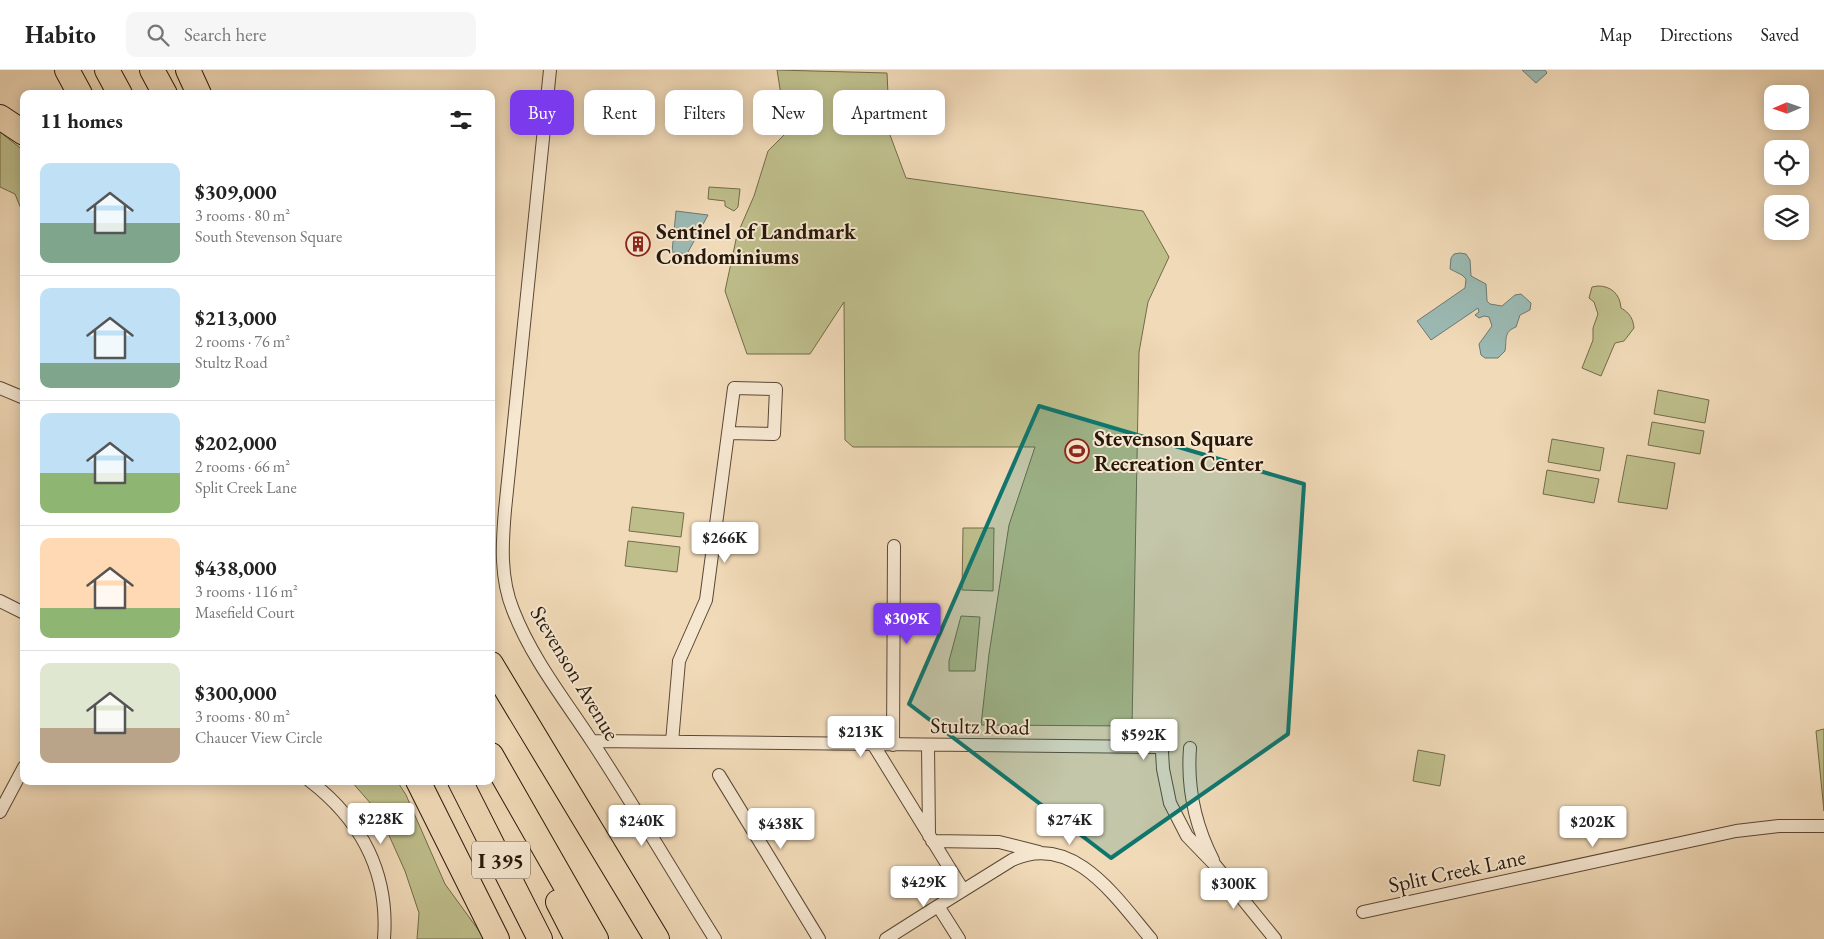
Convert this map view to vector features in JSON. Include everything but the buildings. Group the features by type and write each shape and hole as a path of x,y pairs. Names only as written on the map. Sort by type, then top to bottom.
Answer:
{"highway":[{"path":"67,70 78,90"},
{"path":"107,70 118,90"},
{"path":"152,70 163,90"},
{"path":"188,70 197,90"},
{"path":"0,117 20,130"},
{"path":"495,671 657,939"},
{"path":"495,762 596,939"},
{"path":"420,785 497,939"},
{"name":"I 395","path":"462,785 540,939"},
{"path":"532,827 556,898 577,939"}],"street":[{"name":"Stevenson Avenue","path":"550,70 505,510 503,566 513,610 560,696 592,741 715,939"},
{"path":"0,388 20,396"},
{"path":"672,742 680,661 706,600 728,433 734,388 776,389 774,434 728,433"},
{"path":"893,745 894,546"},
{"path":"0,601 20,611"},
{"name":"Stultz Road","path":"592,741 1160,749 1170,803 1177,819 1187,836 1215,865"},
{"path":"873,744 963,890"},
{"path":"928,745 931,839"},
{"path":"1190,748 1188,775 1201,835 1215,865 1275,939"},
{"path":"0,812 20,774"},
{"path":"719,775 819,939"},
{"path":"314,785 352,820 376,865 386,913 384,939"},
{"name":"Split Creek Lane","path":"1363,912 1736,831 1778,826 1824,826"},
{"path":"931,839 999,842 1074,862 1095,875 1151,939"},
{"path":"886,939 963,890 1023,855 1043,853"},
{"path":"938,906 960,939"}],"highlighted area":[{"path":"1039,406 1304,484 1288,734 1111,858 909,704"}],"green space":[{"path":"777,70 887,73 888,90 833,90 833,135 890,135 906,178 1143,211 1169,257 1148,302 1139,352 1132,726 981,725 989,654 1009,525 1035,447 853,447 845,440 844,302 810,354 747,354 725,291 737,235 754,196 768,151 784,135 823,135 823,90 780,90"},
{"path":"0,132 20,148 20,206 15,194 0,187"},
{"path":"709,187 740,189 738,207 734,211 725,206 725,201 708,199"},
{"path":"1592,287 1607,287 1617,295 1621,308 1630,316 1634,328 1624,341 1615,343 1601,376 1582,368 1593,340 1593,328 1598,314 1594,302 1589,298"},
{"path":"1658,390 1709,400 1705,423 1654,414"},
{"path":"1652,422 1704,431 1700,454 1648,445"},
{"path":"1552,439 1604,448 1600,471 1548,462"},
{"path":"1627,455 1675,463 1667,509 1618,502"},
{"path":"1547,470 1599,479 1594,503 1543,494"},
{"path":"632,507 684,513 681,537 629,531"},
{"path":"963,528 994,528 993,591 962,590"},
{"path":"628,541 680,547 677,572 625,566"},
{"path":"961,616 980,617 975,671 949,671 949,661"},
{"path":"1824,729 1824,811 1816,731"},
{"path":"1418,750 1445,755 1440,786 1413,781"},
{"path":"354,785 400,785 406,795 445,884 485,939 417,939 419,913 405,871 379,813"}],"water":[{"path":"1522,70 1545,70 1547,73 1536,83"},
{"path":"676,211 708,215 687,254 672,252"},
{"path":"1454,254 1466,254 1470,260 1471,276 1486,284 1487,301 1490,304 1502,306 1515,295 1521,294 1531,303 1530,310 1520,315 1516,327 1507,334 1505,351 1498,358 1485,358 1481,355 1479,344 1492,326 1489,317 1479,318 1475,315 1479,312 1478,308 1431,340 1417,321 1465,288 1466,279 1450,269 1451,258"}],"place":[{"name":"Sentinel of Landmark Condominiums","path":"638,244"},
{"name":"Stevenson Square Recreation Center","path":"1077,451"}]}
